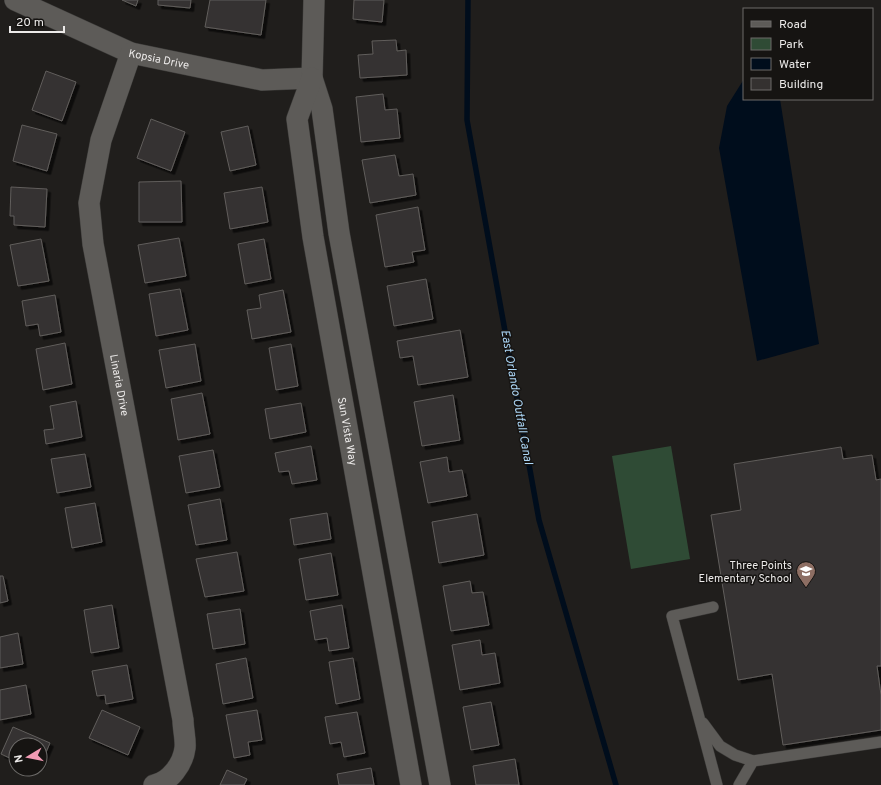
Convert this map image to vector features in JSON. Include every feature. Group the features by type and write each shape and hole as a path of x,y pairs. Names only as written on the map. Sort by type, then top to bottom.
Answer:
{"street":[{"name":"Kopsia Drive","path":"15,0 131,53 262,80 312,78"},
{"name":"Sun Vista Way","path":"314,0 312,78 297,119 311,229 411,785"},
{"name":"Linaria Drive","path":"131,53 101,140 89,203 93,244 183,720 185,748 177,770 160,784 154,785"},
{"name":"Sun Vista Way","path":"312,78 322,109 339,233 440,785"}],"lane":[{"path":"714,607 672,616 717,785"},
{"path":"700,719 720,746 753,761 881,742"},
{"path":"739,785 753,761"}],"green space":[{"path":"671,446 690,559 631,569 612,456"}],"water":[{"path":"743,81 743,100 780,100 819,344 757,361 719,148 727,106"}],"building":[{"path":"122,0 138,0 136,6"},
{"path":"158,0 191,0 190,8 158,5"},
{"path":"210,0 266,0 261,35 205,27"},
{"path":"354,0 384,0 382,22 353,19"},
{"path":"396,40 397,51 406,50 407,75 360,78 358,55 373,54 372,41"},
{"path":"46,71 76,82 62,121 32,110"},
{"path":"383,94 385,110 397,109 400,138 361,142 356,97"},
{"path":"151,119 185,132 171,171 137,158"},
{"path":"22,125 57,134 47,171 13,161"},
{"path":"248,126 256,165 230,171 221,132"},
{"path":"395,155 399,176 413,174 416,195 370,203 362,160"},
{"path":"181,181 182,222 139,222 139,182"},
{"path":"11,187 47,189 45,227 14,225 14,216 10,216"},
{"path":"262,187 268,222 230,229 224,193"},
{"path":"418,207 425,250 412,252 414,262 385,267 376,215"},
{"path":"179,238 186,276 145,283 138,245"},
{"path":"41,239 49,281 18,286 10,245"},
{"path":"264,239 271,279 245,284 238,244"},
{"path":"426,279 433,319 394,326 387,286"},
{"path":"180,289 188,330 156,336 149,294"},
{"path":"283,290 291,332 252,339 247,310 261,308 259,295"},
{"path":"55,295 61,332 40,336 38,324 26,326 22,301"},
{"path":"460,330 468,377 418,385 413,356 400,358 397,341"},
{"path":"65,343 72,384 43,390 36,349"},
{"path":"195,344 201,381 166,388 159,350"},
{"path":"291,344 298,386 276,390 269,348"},
{"path":"202,393 210,434 178,440 171,399"},
{"path":"453,395 460,440 422,446 414,402"},
{"path":"76,401 82,437 46,444 44,430 54,429 50,406"},
{"path":"301,403 306,432 270,439 265,409"},
{"path":"311,446 317,480 292,484 289,471 279,472 275,453"},
{"path":"841,447 843,459 872,455 876,480 881,479 881,666 877,666 881,695 881,730 783,745 772,674 738,680 711,515 741,510 734,464"},
{"path":"213,450 220,487 186,493 179,456"},
{"path":"85,454 91,487 57,493 51,459"},
{"path":"447,457 449,472 462,470 467,496 428,503 420,462"},
{"path":"220,499 227,540 196,545 188,505"},
{"path":"95,503 102,542 72,548 65,508"},
{"path":"327,513 331,539 294,545 290,519"},
{"path":"477,514 484,555 439,563 432,522"},
{"path":"237,552 244,591 205,597 196,559"},
{"path":"331,553 338,595 306,600 299,559"},
{"path":"0,576 3,576 8,601 0,603"},
{"path":"470,581 472,593 483,592 489,625 451,631 443,586"},
{"path":"112,605 119,648 91,653 84,610"},
{"path":"342,605 349,648 329,651 327,638 315,640 310,611"},
{"path":"240,609 245,644 213,649 207,614"},
{"path":"18,633 23,664 0,668 0,637"},
{"path":"480,640 482,655 495,653 500,683 460,690 452,645"},
{"path":"246,658 253,698 223,704 216,664"},
{"path":"353,658 360,699 336,704 329,662"},
{"path":"127,665 133,699 106,704 105,695 97,696 92,671"},
{"path":"26,685 31,714 0,720 0,690"},
{"path":"491,702 499,745 471,750 463,707"},
{"path":"102,710 140,727 128,755 89,738"},
{"path":"257,710 262,740 248,742 250,755 234,758 226,715"},
{"path":"357,712 365,753 344,757 341,742 330,744 325,717"},
{"path":"13,727 36,737 9,737"},
{"path":"8,738 8,757 1,754"},
{"path":"515,759 519,785 476,785 473,766"},
{"path":"371,768 374,785 339,785 337,774"},
{"path":"227,770 247,779 244,785 220,785"}],"waterway":[{"name":"East Orlando Outfall Canal","path":"468,0 467,120 539,520 616,785"}],"place":[{"name":"Three Points Elementary School","path":"806,588"}]}
